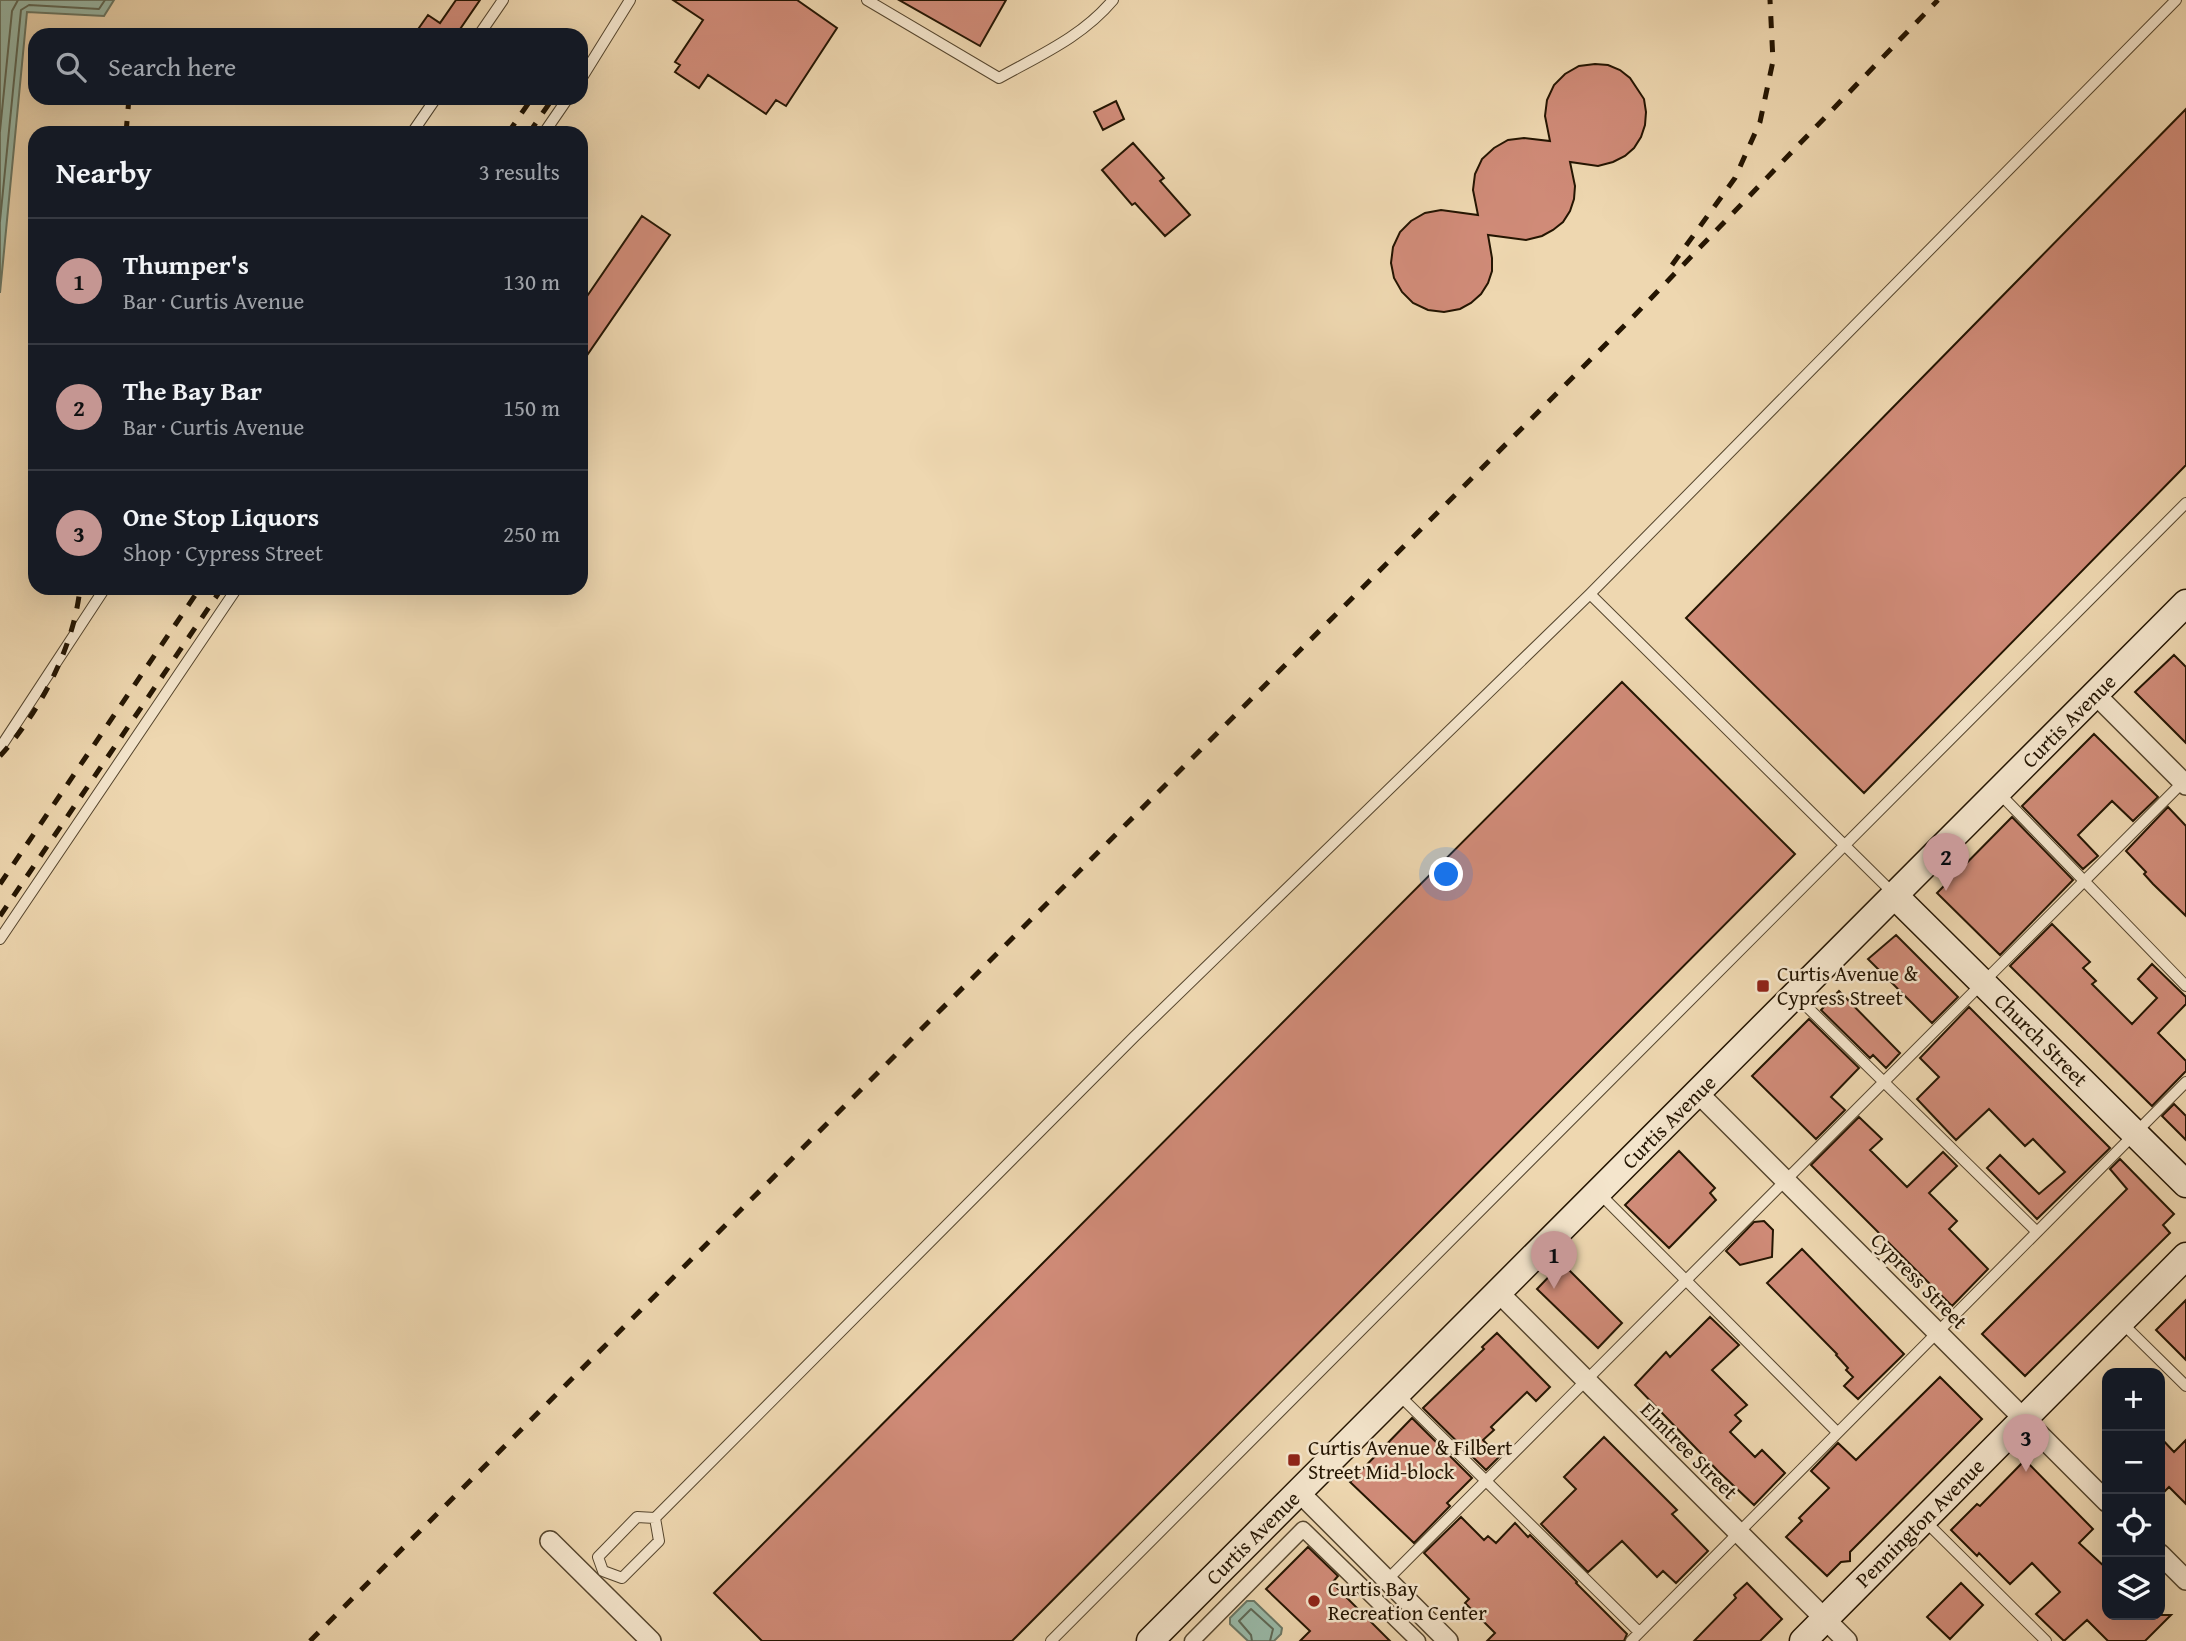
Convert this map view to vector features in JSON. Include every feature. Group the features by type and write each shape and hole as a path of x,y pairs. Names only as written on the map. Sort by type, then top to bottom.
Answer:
{"main road":[{"name":"Curtis Avenue","path":"1150,1641 2095,694 2183,613"},
{"name":"Church Street","path":"1895,896 2186,1184"},
{"name":"Pennington Avenue","path":"1802,1641 2186,1256"}],"street":[{"path":"2095,694 2185,782"},
{"name":"Cypress Street","path":"1698,1093 2102,1497"},
{"name":"Elmtree Street","path":"1499,1293 1847,1641"},
{"path":"1299,1492 1448,1641"},
{"path":"1192,1641 1303,1529 1418,1641"},
{"path":"551,1541 597,1577 651,1641"},
{"path":"2163,1557 2186,1580"}],"lane":[{"path":"484,28 503,0"},
{"path":"588,68 630,0"},
{"path":"867,0 999,78 1070,39 1098,19 1113,0"},
{"path":"655,1518 659,1541 652,1549 622,1578 597,1577 598,1557 636,1517 655,1518 1133,1037 1590,594 2176,0"},
{"path":"417,126 431,105"},
{"path":"549,126 563,105"},
{"path":"1051,1641 2186,503"},
{"path":"1590,594 1895,896"},
{"path":"0,748 100,595"},
{"path":"0,939 232,595"},
{"path":"1387,1580 2185,782"},
{"path":"1997,792 2186,986"},
{"path":"1795,996 2036,1232"},
{"path":"1631,1641 2186,1082"},
{"path":"1598,1193 1837,1432"},
{"path":"2121,1321 2186,1386"},
{"path":"1397,1394 1639,1632"},
{"path":"1923,1520 2046,1641"}],"water":[{"path":"0,0 114,0 104,16 27,12 0,293"},
{"path":"1247,1601 1254,1601 1282,1628 1281,1634 1274,1641 1248,1641 1230,1624 1230,1618"}],"building":[{"path":"456,0 480,0 461,28 419,28 428,15 440,23"},
{"path":"673,0 797,0 837,28 786,106 776,100 766,114 708,75 699,88 675,72 680,65 675,62 703,20"},
{"path":"899,0 1006,0 980,46"},
{"path":"1595,64 1620,70 1630,78 1644,99 1645,125 1634,148 1613,162 1598,166 1570,162 1575,186 1574,199 1563,222 1553,230 1526,240 1488,235 1492,271 1481,294 1471,303 1460,309 1444,312 1428,310 1413,303 1402,292 1394,278 1391,263 1393,247 1400,232 1411,221 1425,213 1441,210 1478,215 1473,190 1475,174 1482,159 1508,140 1524,138 1550,141 1545,116 1547,100 1554,85 1565,74 1579,66"},
{"path":"1116,101 1124,119 1103,130 1094,112"},
{"path":"2186,109 2186,465 1864,793 1686,618"},
{"path":"1133,143 1164,178 1160,181 1190,215 1165,236 1135,203 1132,205 1102,170"},
{"path":"642,216 670,235 588,354 588,295"},
{"path":"2174,655 2186,667 2186,743 2135,692"},
{"path":"1622,682 1795,854 1012,1641 762,1641 714,1593"},
{"path":"2094,734 2158,797 2133,821 2112,801 2078,835 2098,856 2083,869 2022,806"},
{"path":"2168,807 2186,826 2186,916 2153,884 2144,874 2146,872 2126,851"},
{"path":"2012,817 2073,880 2000,955 1937,893"},
{"path":"2052,924 2090,962 2083,968 2096,981 2092,984 2132,1024 2157,998 2138,979 2152,964 2186,997 2186,1004 2158,1033 2186,1061 2186,1071 2152,1106 2010,966"},
{"path":"1896,935 1958,997 1932,1023 1868,959"},
{"path":"1839,991 1900,1053 1886,1068 1873,1055 1870,1058 1821,1010"},
{"path":"1969,1007 2110,1148 2037,1219 1987,1168 2000,1155 2039,1194 2065,1172 2033,1139 2025,1146 1989,1109 1956,1140 1917,1099 1939,1077 1920,1058"},
{"path":"1809,1019 1859,1068 1831,1097 1845,1110 1816,1139 1752,1076"},
{"path":"2174,1104 2186,1116 2186,1140 2162,1116"},
{"path":"1859,1117 1882,1139 1870,1150 1907,1187 1943,1152 1957,1166 1929,1193 1957,1221 1949,1229 1988,1269 1952,1306 1811,1165"},
{"path":"1679,1151 1715,1188 1710,1193 1716,1200 1669,1248 1625,1205"},
{"path":"2120,1159 2174,1214 2163,1225 2170,1233 2025,1376 1982,1334 2127,1189 2110,1169"},
{"path":"1764,1221 1773,1230 1772,1257 1740,1265 1726,1251 1754,1222"},
{"path":"1802,1249 1904,1354 1858,1399 1844,1386 1853,1377 1846,1370 1848,1368 1767,1283"},
{"path":"1562,1263 1622,1323 1598,1348 1537,1289"},
{"path":"2186,1300 2186,1360 2156,1330"},
{"path":"1710,1317 1739,1345 1712,1370 1747,1405 1735,1415 1741,1421 1730,1432 1755,1457 1762,1450 1785,1473 1754,1505 1635,1385 1666,1352 1670,1357"},
{"path":"1497,1333 1550,1387 1536,1401 1527,1392 1491,1427 1494,1430 1483,1440 1499,1457 1486,1470 1423,1408"},
{"path":"1940,1377 1982,1419 1850,1552 1850,1561 1841,1562 1827,1576 1786,1537 1802,1521 1799,1518 1829,1488 1811,1471 1838,1443 1856,1460"},
{"path":"1412,1418 1472,1478 1447,1503 1450,1506 1414,1543 1350,1482"},
{"path":"1604,1437 1677,1510 1672,1514 1708,1551 1676,1583 1663,1571 1657,1577 1622,1541 1588,1572 1541,1524 1576,1489 1564,1477"},
{"path":"2186,1440 2186,1504 2169,1487 2165,1491 2165,1442 2174,1452"},
{"path":"2025,1460 2093,1529 2079,1543 2102,1564 2102,1620 2165,1620 2165,1615 2171,1615 2145,1641 2108,1641 2087,1620 2064,1641 2036,1614 2060,1592 2032,1563 2010,1584 1951,1530 1977,1504 1980,1506"},
{"path":"1461,1517 1484,1540 1488,1536 1496,1543 1515,1523 1627,1634 1624,1641 1487,1641 1495,1633 1465,1603 1469,1599 1424,1553"},
{"name":"Curtis Bay Recreation Center","path":"1308,1547 1338,1576 1332,1583 1390,1641 1300,1641 1310,1631 1266,1589"},
{"path":"1747,1583 1782,1619 1760,1641 1694,1641 1736,1598 1734,1595"},
{"path":"1961,1583 1983,1605 1950,1639 1927,1617"}],"railway":[{"path":"1672,265 1735,178 1760,122 1773,61 1770,0"},
{"path":"310,1641 1632,318 1938,0"},
{"path":"127,126 128,105"},
{"path":"513,126 527,105"},
{"path":"534,126 548,105"},
{"path":"0,756 29,719 53,678 71,633 79,595"},
{"path":"0,884 195,595"},
{"path":"0,916 217,595"}],"place":[{"name":"The Bay Bar","path":"1946,891"},
{"name":"Curtis Avenue & Cypress Street","path":"1763,986"},
{"name":"Thumper's","path":"1554,1289"},
{"name":"Curtis Avenue & Filbert Street Mid-block","path":"1294,1460"},
{"name":"One Stop Liquors","path":"2026,1472"},
{"name":"Curtis Bay Recreation Center","path":"1314,1601"}]}
